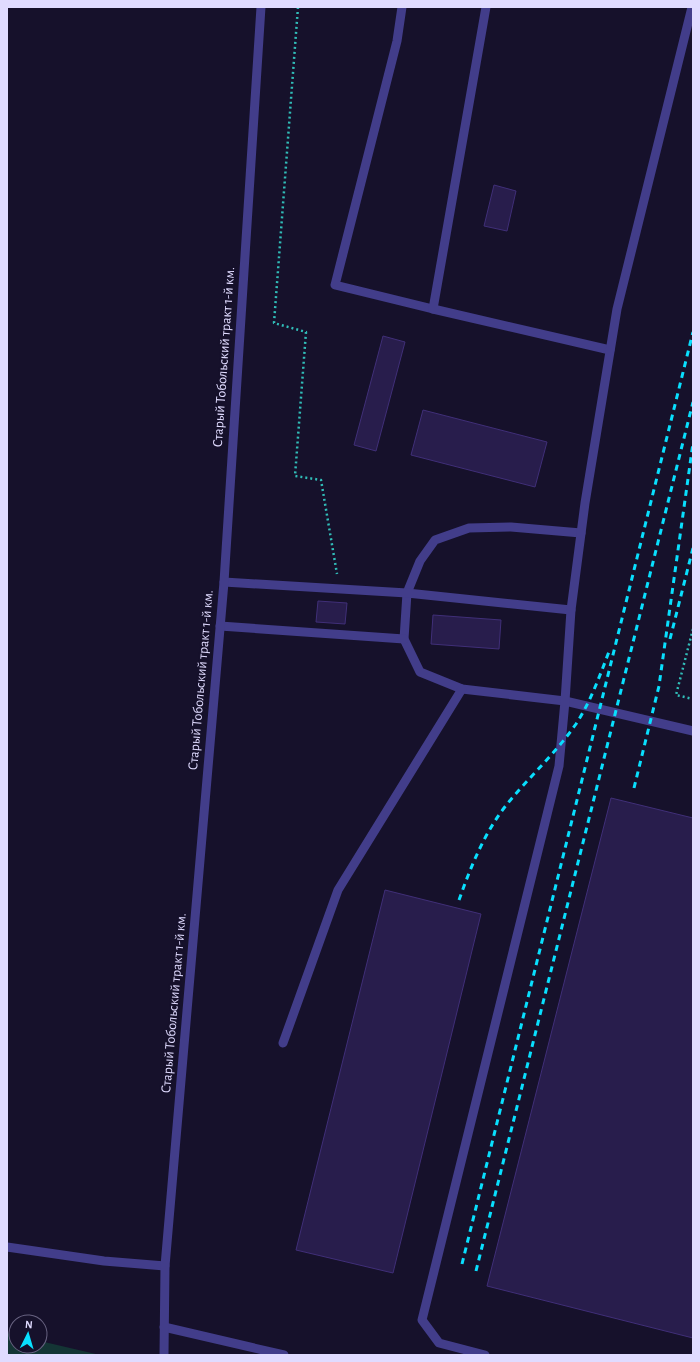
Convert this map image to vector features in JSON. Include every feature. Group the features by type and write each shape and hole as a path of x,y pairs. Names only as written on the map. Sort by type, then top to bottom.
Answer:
{"lane":[{"name":"Старый Тобольский тракт 1-й км.","path":"164,1355 165,1266 224,582 261,7"},
{"path":"402,7 397,41 335,285 610,350"},
{"path":"433,309 486,7"},
{"path":"485,1355 439,1343 422,1320 559,766 571,610 581,533 617,309 692,7"},
{"path":"581,533 511,527 469,528 435,540 420,561 407,593 404,639 420,672 462,689 565,701 693,731"},
{"path":"224,582 407,593 571,610"},
{"path":"220,626 404,639"},
{"path":"283,1043 338,890 462,689"},
{"path":"7,1247 104,1261 165,1266"},
{"path":"164,1327 284,1355"}],"path":[{"path":"298,7 274,323 306,332 295,476 321,480 339,589"},
{"path":"693,629 676,694 693,699"}],"green space":[{"path":"7,1333 8,1354 48,1354 48,1343 100,1355 7,1355"}],"building":[{"path":"494,185 516,191 507,231 484,226"},
{"path":"383,336 405,342 376,451 354,445"},
{"path":"423,410 547,442 535,487 411,455"},
{"path":"318,601 347,603 345,624 316,622"},
{"path":"433,615 501,620 499,649 431,644"},
{"path":"611,798 693,818 693,1338 487,1286"},
{"path":"385,890 481,914 393,1273 296,1250"}],"railway":[{"path":"462,1264 693,332"},
{"path":"476,1271 693,402"},
{"path":"634,788 659,686 693,443"},
{"path":"670,639 693,548"},
{"path":"459,900 468,874 492,825 516,793 560,745 576,724 591,697 610,649"}]}
